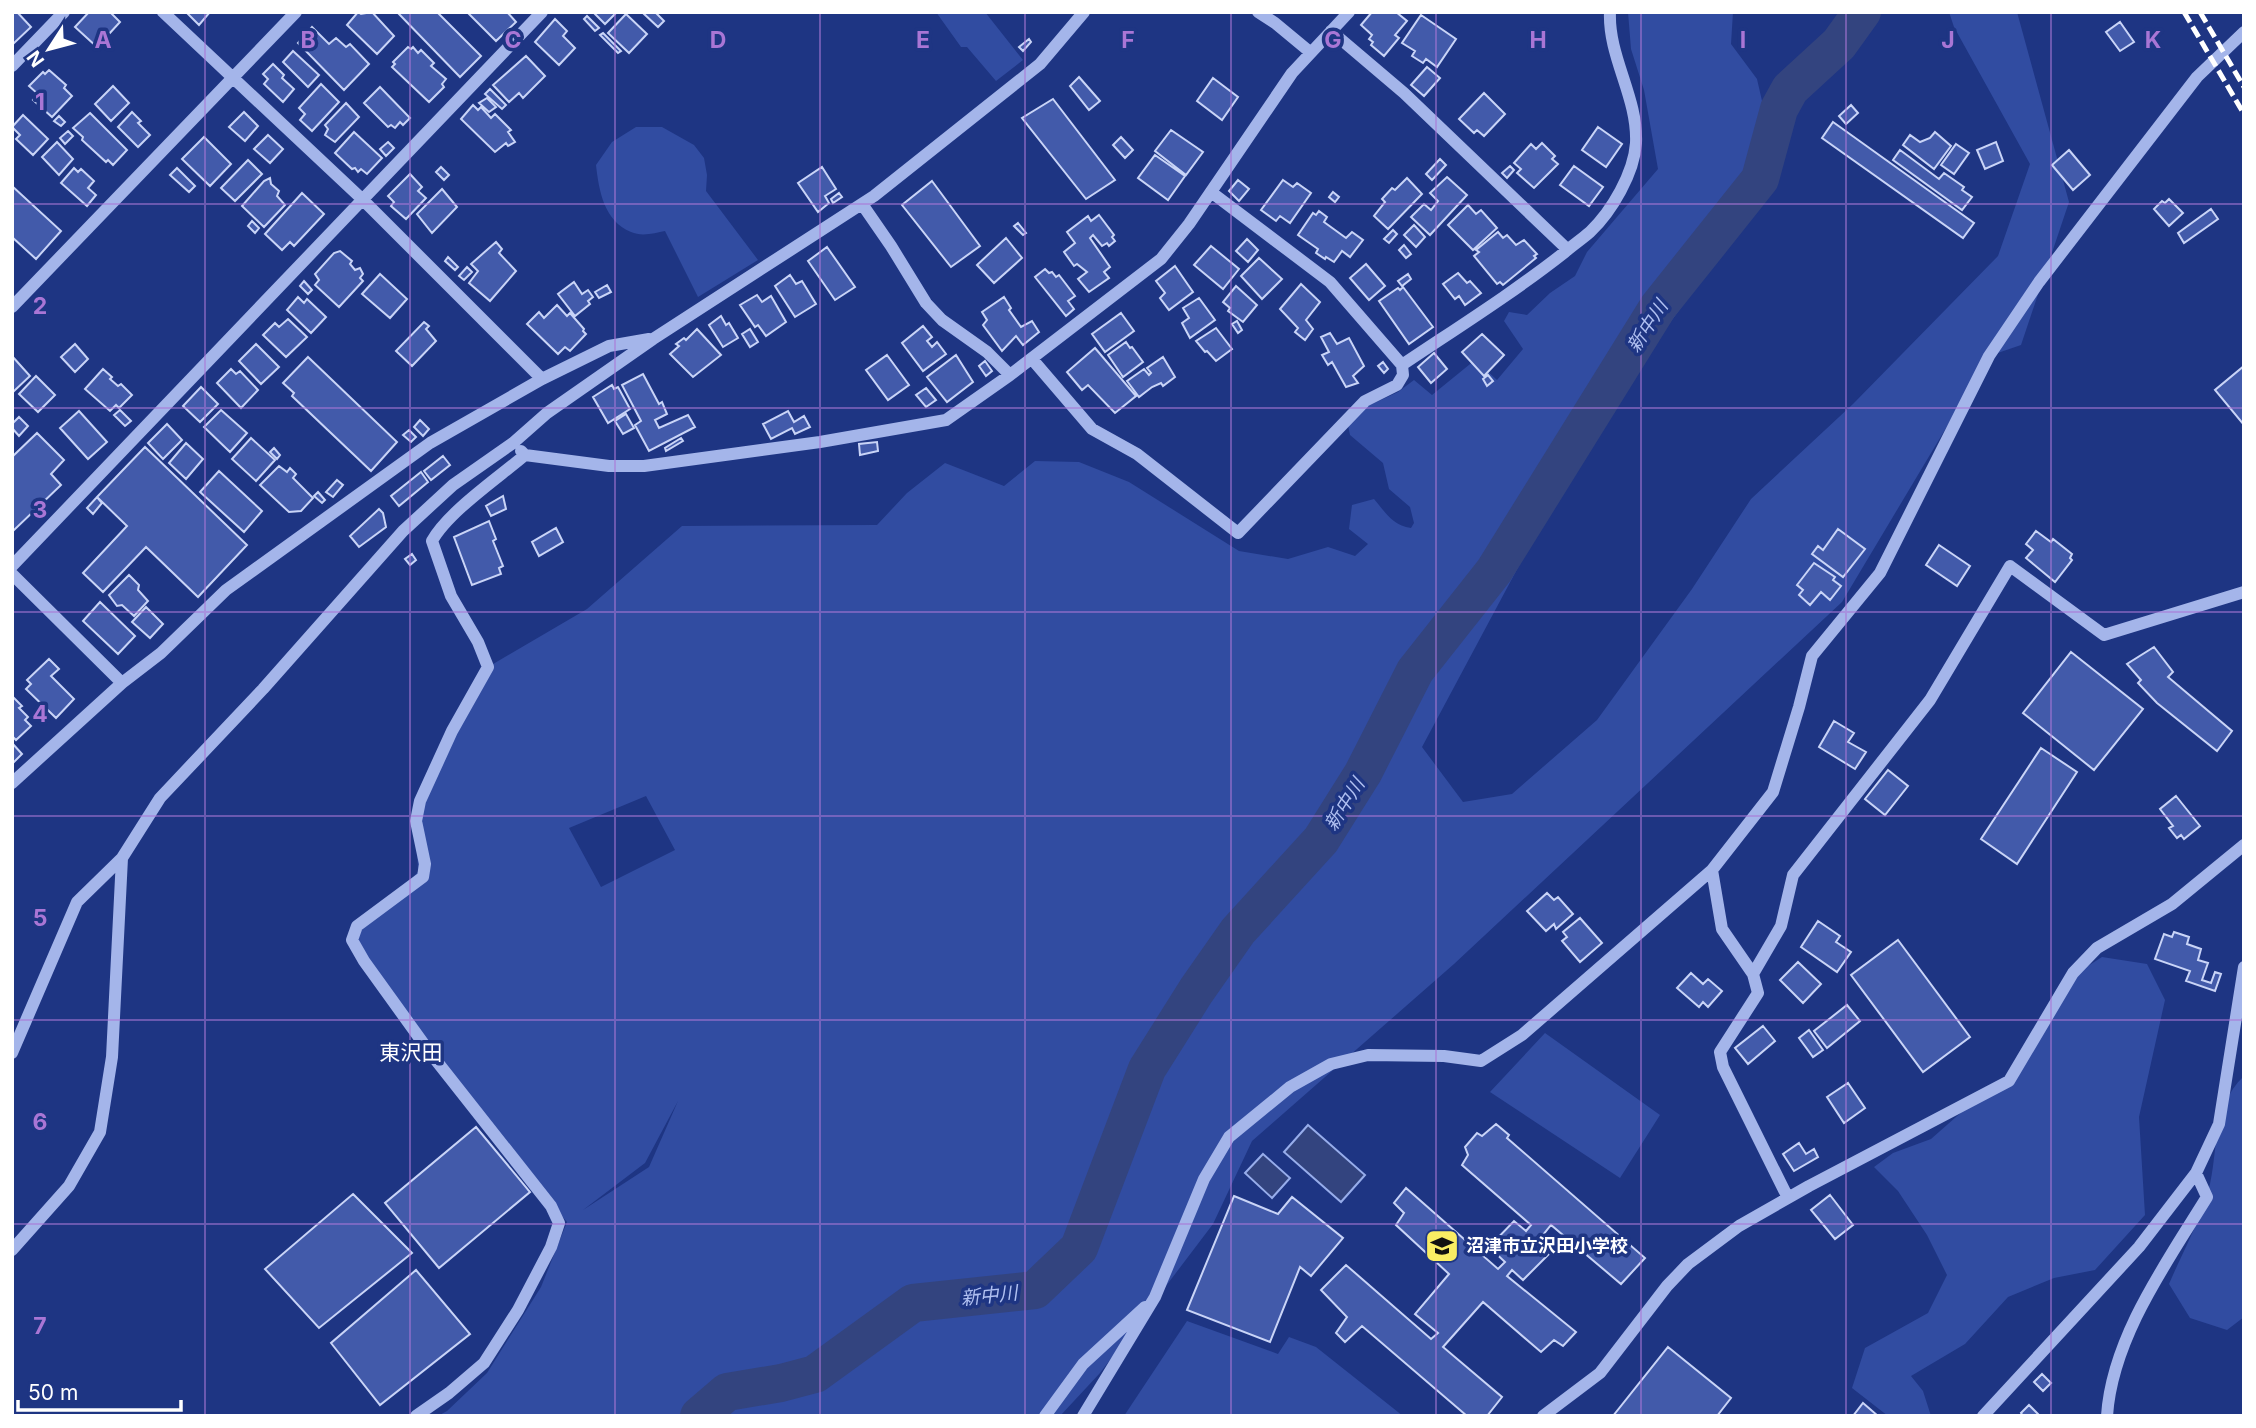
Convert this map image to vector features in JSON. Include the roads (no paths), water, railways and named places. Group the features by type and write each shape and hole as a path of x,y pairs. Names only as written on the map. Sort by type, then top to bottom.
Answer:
{"street":[{"path":"12,66 64,12"},
{"path":"163,12 362,199 542,379"},
{"path":"12,307 296,12"},
{"path":"12,566 542,12"},
{"path":"12,1053 77,902 122,859 160,798 263,689 403,531 453,485 513,443 547,413 653,339 862,204 1040,64 1084,12"},
{"path":"1258,12 1310,52"},
{"path":"513,443 525,455 608,466 644,466 820,442 946,420 1032,359 1161,259 1211,192 1292,73 1349,12"},
{"path":"1402,365 1542,270 1591,231 1613,202 1632,165 1636,142 1632,103 1609,29 1610,12"},
{"path":"1331,32 1404,93 1567,249"},
{"path":"1083,1416 1155,1297 1204,1179 1229,1137 1290,1087 1331,1065 1368,1055 1444,1056 1481,1060 1522,1035 1712,870 1773,792 1812,656 1880,573 1989,356 2039,282 2197,77 2244,32"},
{"path":"1032,359 1092,429 1137,454 1238,533 1365,401 1396,385 1404,375 1402,365 1330,282 1211,192"},
{"path":"862,204 926,303 942,320 987,352 1010,375"},
{"path":"12,783 122,683 161,653 226,590 430,443 542,379 609,345 653,339"},
{"path":"416,1416 449,1393 484,1363 518,1310 551,1247 559,1223 551,1206 431,1054 352,940 356,926 423,877 425,864 416,821 420,801 452,731 488,667 478,642 451,597 432,541 452,518 525,455"},
{"path":"1754,974 1781,926 1793,875 1930,700 2010,566 2104,635 2244,592"},
{"path":"12,574 122,683"},
{"path":"1543,1416 1600,1373 1667,1286 1688,1264 1739,1226 2009,1081 2073,973 2089,956 2097,948 2172,904 2244,845"},
{"path":"12,1250 69,1186 100,1132 113,1057 122,859"},
{"path":"1712,870 1722,929 1754,974 1758,993 1720,1052 1723,1067 1788,1198"},
{"path":"1983,1416 2139,1247 2196,1173 2219,1124 2244,967"},
{"path":"2108,1416 2109,1391 2140,1306 2207,1197 2196,1173"},
{"path":"1045,1416 1083,1364 1155,1297"}],"waterway":[{"name":"新中川","path":"699,1416 727,1392 815,1374 913,1303 1035,1290 1079,1248 1147,1069 1196,991 1238,931 1321,840 1363,773 1415,671 1494,571 1658,307 1760,179 1779,109 1790,89 1839,44 1862,12"}],"railway":[{"path":"2184,12 2244,114"},
{"path":"2200,12 2244,87"}],"place":[{"name":"沼津市立沢田小学校","path":"1442,1246"}],"district":[{"name":"東沢田","path":"411,1053"}]}
